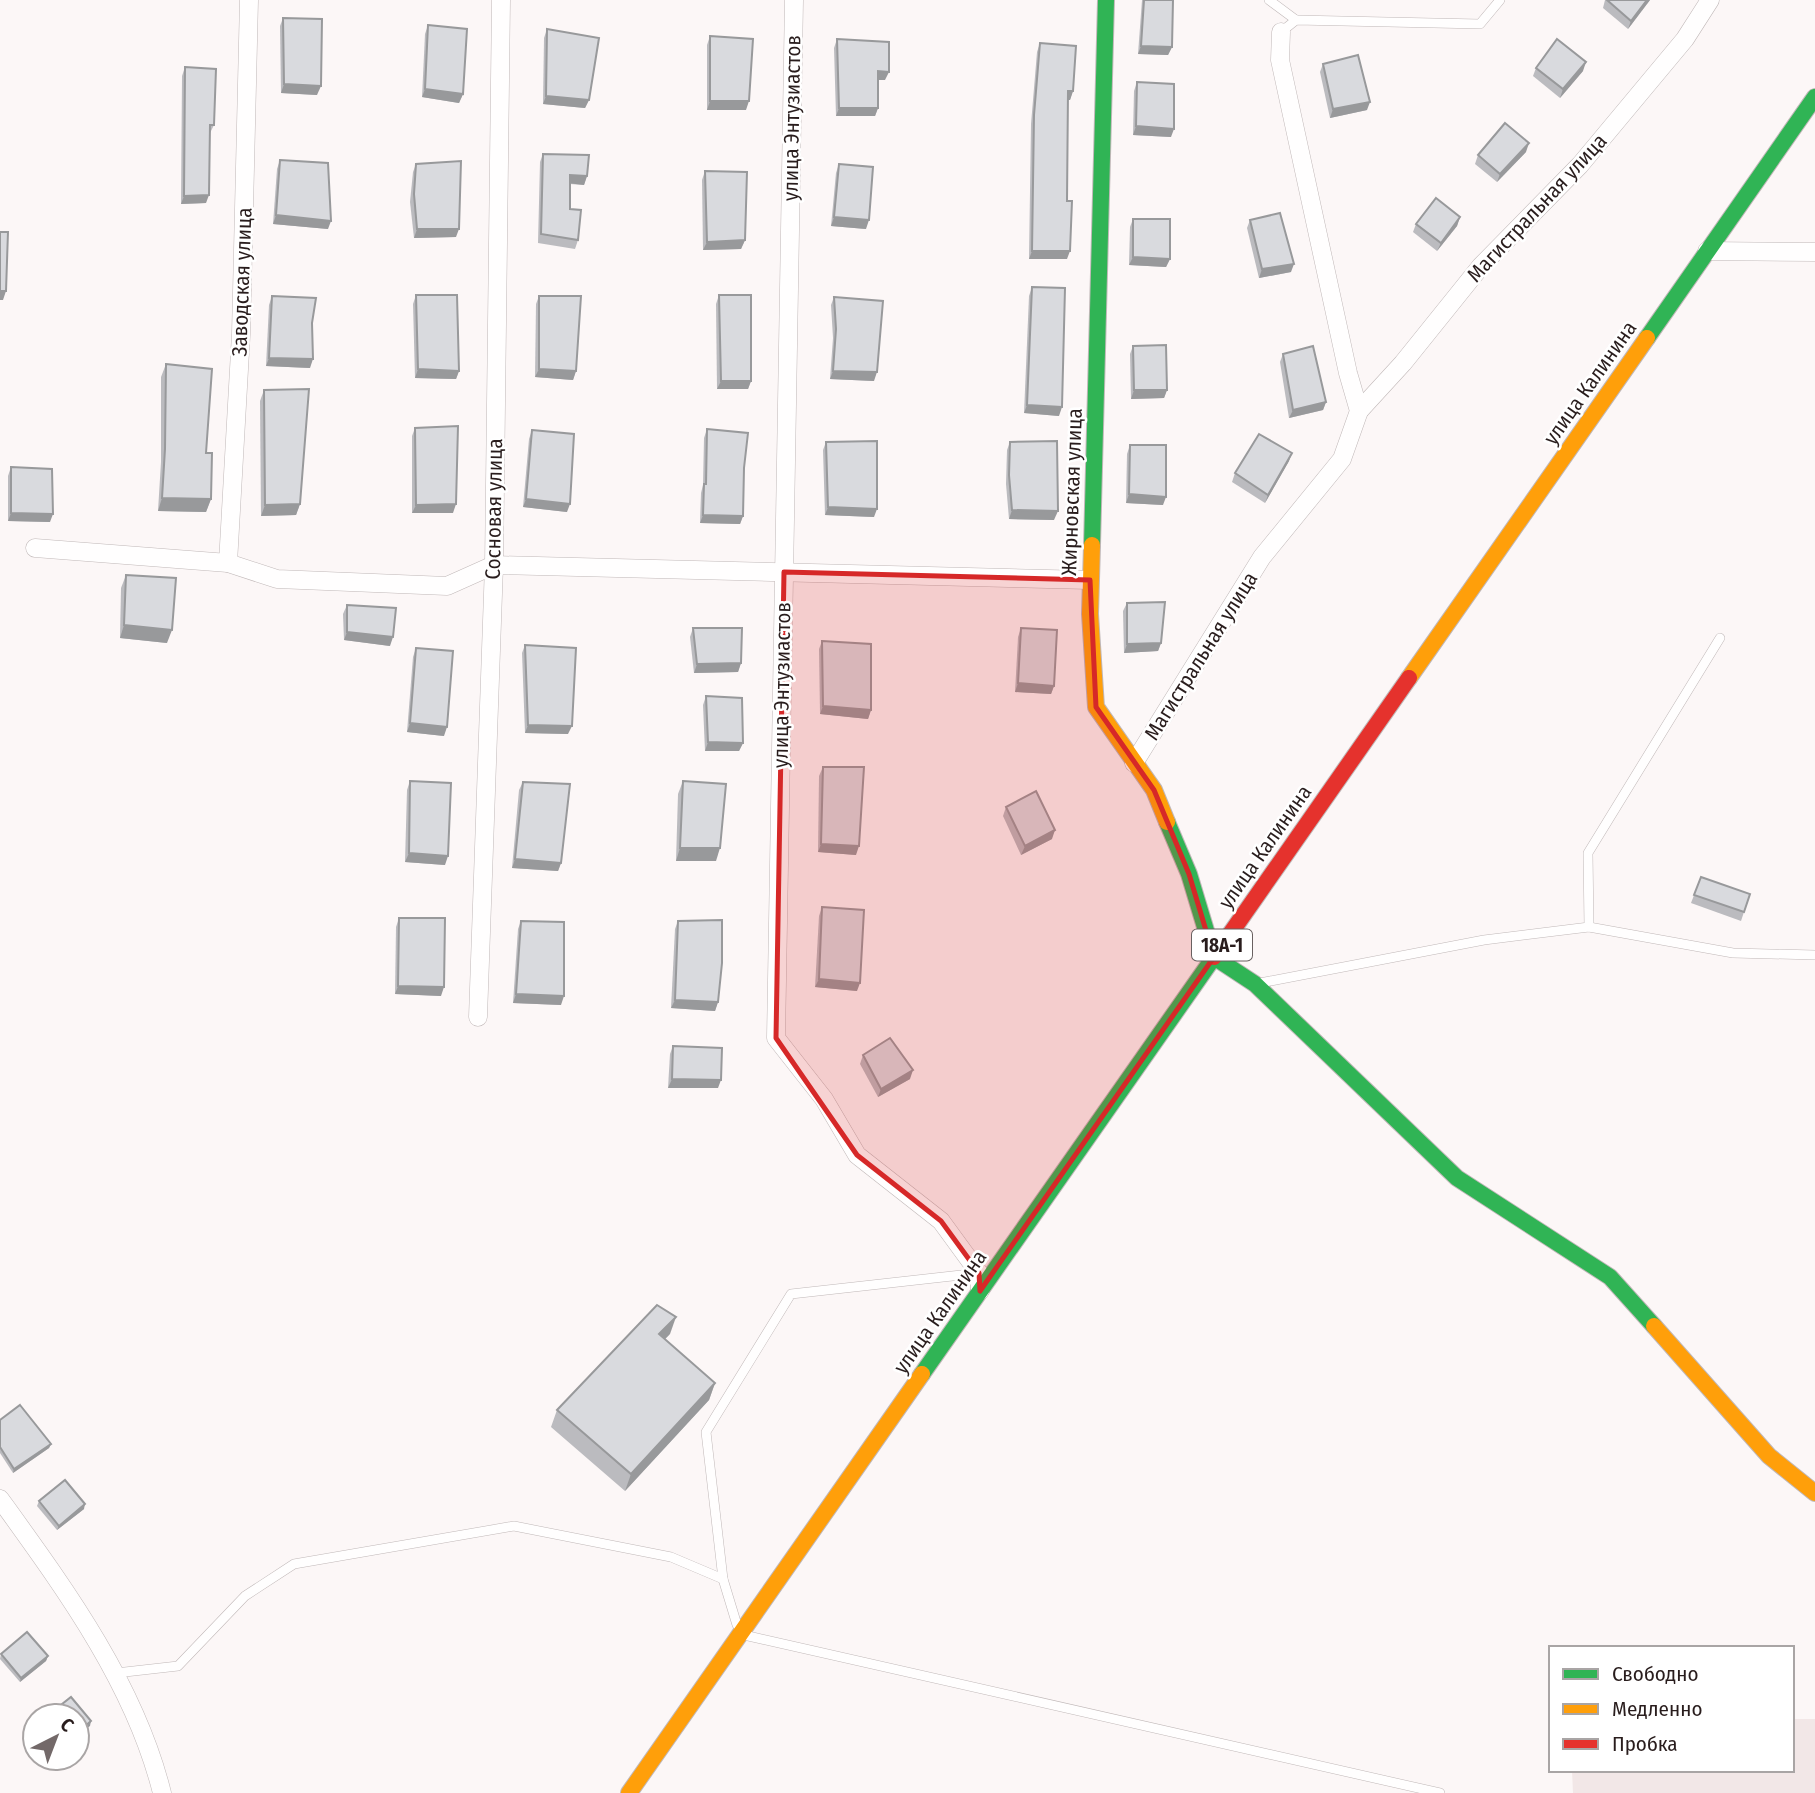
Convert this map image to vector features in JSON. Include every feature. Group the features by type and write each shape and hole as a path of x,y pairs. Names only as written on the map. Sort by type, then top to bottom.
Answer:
{"main road":[{"name":"Жирновская улица","path":"1106,0 1090,580 1096,707 1154,790 1189,874 1214,957"},
{"name":"улица Калинина","path":"629,1793 979,1282 1214,957 1815,97"},
{"path":"1214,957 1255,984 1457,1178 1610,1278 1769,1456 1815,1493"}],"street":[{"name":"Заводская улица","path":"228,563 242,334 249,0"},
{"name":"Сосновая улица","path":"478,1017 494,565 501,0"},
{"name":"улица Энтузиастов","path":"794,0 776,1038 824,1099 857,1155 941,1221 979,1282"},
{"name":"Магистральная улица","path":"1134,762 1262,557 1342,459 1359,411 1403,363 1480,266 1580,165 1685,39 1710,0"},
{"path":"1281,32 1280,60 1348,373 1359,411"},
{"path":"1707,251 1815,251"},
{"path":"35,548 228,563 277,579 447,586 494,565 1090,580"},
{"path":"0,1499 116,1673 157,1774 162,1793"}],"lane":[{"path":"1269,0 1296,20 1480,24 1500,0"},
{"path":"1281,32 1296,20"},
{"path":"1589,927 1588,853 1720,638"},
{"path":"1255,984 1484,940 1589,927 1733,953 1815,955"},
{"path":"979,1282 791,1294 706,1432 723,1580 740,1634 1440,1793"},
{"path":"116,1673 178,1666 245,1596 294,1564 514,1526 671,1557 723,1580"}],"highlighted area":[{"path":"784,572 1090,580 1096,707 1154,790 1189,874 1214,957 980,1291 979,1273 941,1221 857,1155 776,1038"}],"shaded area":[{"path":"1794,1719 1815,1719 1815,1793 1573,1793 1572,1772 1794,1772"}],"building":[{"path":"1144,0 1173,0 1172,47 1141,46"},
{"path":"1607,0 1647,0 1631,21"},
{"path":"283,18 322,19 321,86 284,84"},
{"path":"428,25 467,29 463,94 425,89"},
{"path":"547,29 599,38 589,100 546,96"},
{"path":"710,36 753,39 749,101 710,101"},
{"path":"837,39 889,42 889,72 878,71 878,108 839,108"},
{"path":"1557,39 1586,62 1563,89 1536,68"},
{"path":"1040,43 1076,46 1073,91 1068,91 1067,201 1072,201 1070,251 1032,251 1034,115"},
{"path":"1358,55 1370,102 1333,109 1323,64"},
{"path":"185,67 216,69 214,125 210,125 209,195 184,196"},
{"path":"1137,82 1174,84 1174,129 1136,126"},
{"path":"1505,123 1529,143 1500,174 1478,155"},
{"path":"543,154 589,155 587,176 570,175 570,209 581,210 578,240 541,234"},
{"path":"280,160 328,163 331,221 276,215"},
{"path":"461,161 459,229 417,229 414,194 416,164"},
{"path":"839,164 873,167 869,220 834,217"},
{"path":"705,171 747,172 745,240 707,242"},
{"path":"1436,198 1460,217 1441,243 1416,224"},
{"path":"1280,213 1294,264 1262,269 1250,220"},
{"path":"1133,219 1170,219 1170,259 1133,257"},
{"path":"0,232 8,232 6,291 0,291"},
{"path":"1032,287 1065,288 1062,407 1027,405"},
{"path":"416,295 457,295 459,371 418,369"},
{"path":"719,295 751,295 751,381 721,381"},
{"path":"272,296 316,298 312,323 313,359 269,358"},
{"path":"539,296 581,296 576,371 539,369"},
{"path":"834,297 883,301 877,372 833,371 836,329"},
{"path":"1166,345 1167,390 1134,390 1133,346"},
{"path":"1313,346 1326,402 1293,410 1283,354"},
{"path":"166,364 212,369 206,453 212,453 211,499 162,498"},
{"path":"309,389 300,504 265,505 264,390"},
{"path":"458,426 456,504 416,505 415,428"},
{"path":"707,429 748,433 743,516 703,515"},
{"path":"532,430 574,434 570,504 526,499"},
{"path":"1259,434 1292,453 1268,495 1235,473"},
{"path":"877,441 877,509 828,507 826,442"},
{"path":"1057,441 1058,511 1012,510 1010,442"},
{"path":"1130,445 1166,445 1166,497 1129,494"},
{"path":"11,467 52,469 53,514 11,513"},
{"path":"126,575 176,578 172,630 124,625"},
{"path":"1165,602 1161,643 1127,644 1127,603"},
{"path":"347,605 396,608 393,637 347,632"},
{"path":"693,628 742,628 741,663 697,664"},
{"path":"1021,628 1057,630 1054,686 1018,683"},
{"path":"822,641 871,644 871,710 823,706"},
{"path":"525,645 576,648 572,726 528,725"},
{"path":"416,648 453,651 447,727 410,723"},
{"path":"706,696 742,698 743,743 708,742"},
{"path":"823,767 864,767 859,846 821,844"},
{"path":"410,781 451,783 448,856 409,853"},
{"path":"683,781 726,784 720,848 680,848"},
{"path":"523,782 570,784 561,863 515,859"},
{"path":"1036,791 1055,830 1025,846 1006,807"},
{"path":"1701,877 1750,894 1744,912 1694,895"},
{"path":"822,907 864,910 860,983 819,979"},
{"path":"399,918 445,918 444,987 398,986"},
{"path":"722,920 718,1002 675,1000 678,921"},
{"path":"521,921 564,922 564,996 516,994"},
{"path":"890,1038 913,1070 881,1089 863,1055"},
{"path":"673,1046 722,1048 721,1080 672,1079"},
{"path":"657,1305 676,1317 659,1334 715,1383 631,1474 557,1410"},
{"path":"20,1405 51,1444 14,1469 0,1447 0,1420"},
{"path":"65,1480 85,1504 59,1526 39,1501"},
{"path":"27,1632 48,1656 21,1678 1,1654"}],"traffic: fast":[{"path":"1092,545 1106,0"},
{"path":"1647,338 1815,97"},
{"path":"1167,822 1189,874 1214,957 1255,984 1457,1178 1610,1277 1654,1326"},
{"path":"922,1374 1214,957"}],"traffic: slow":[{"path":"1409,678 1647,338"},
{"path":"1092,545 1090,614 1096,707 1154,790 1167,822"},
{"path":"1654,1326 1769,1456 1815,1493"},
{"path":"629,1793 922,1374"}],"traffic: jam":[{"path":"1214,957 1409,678"}]}
